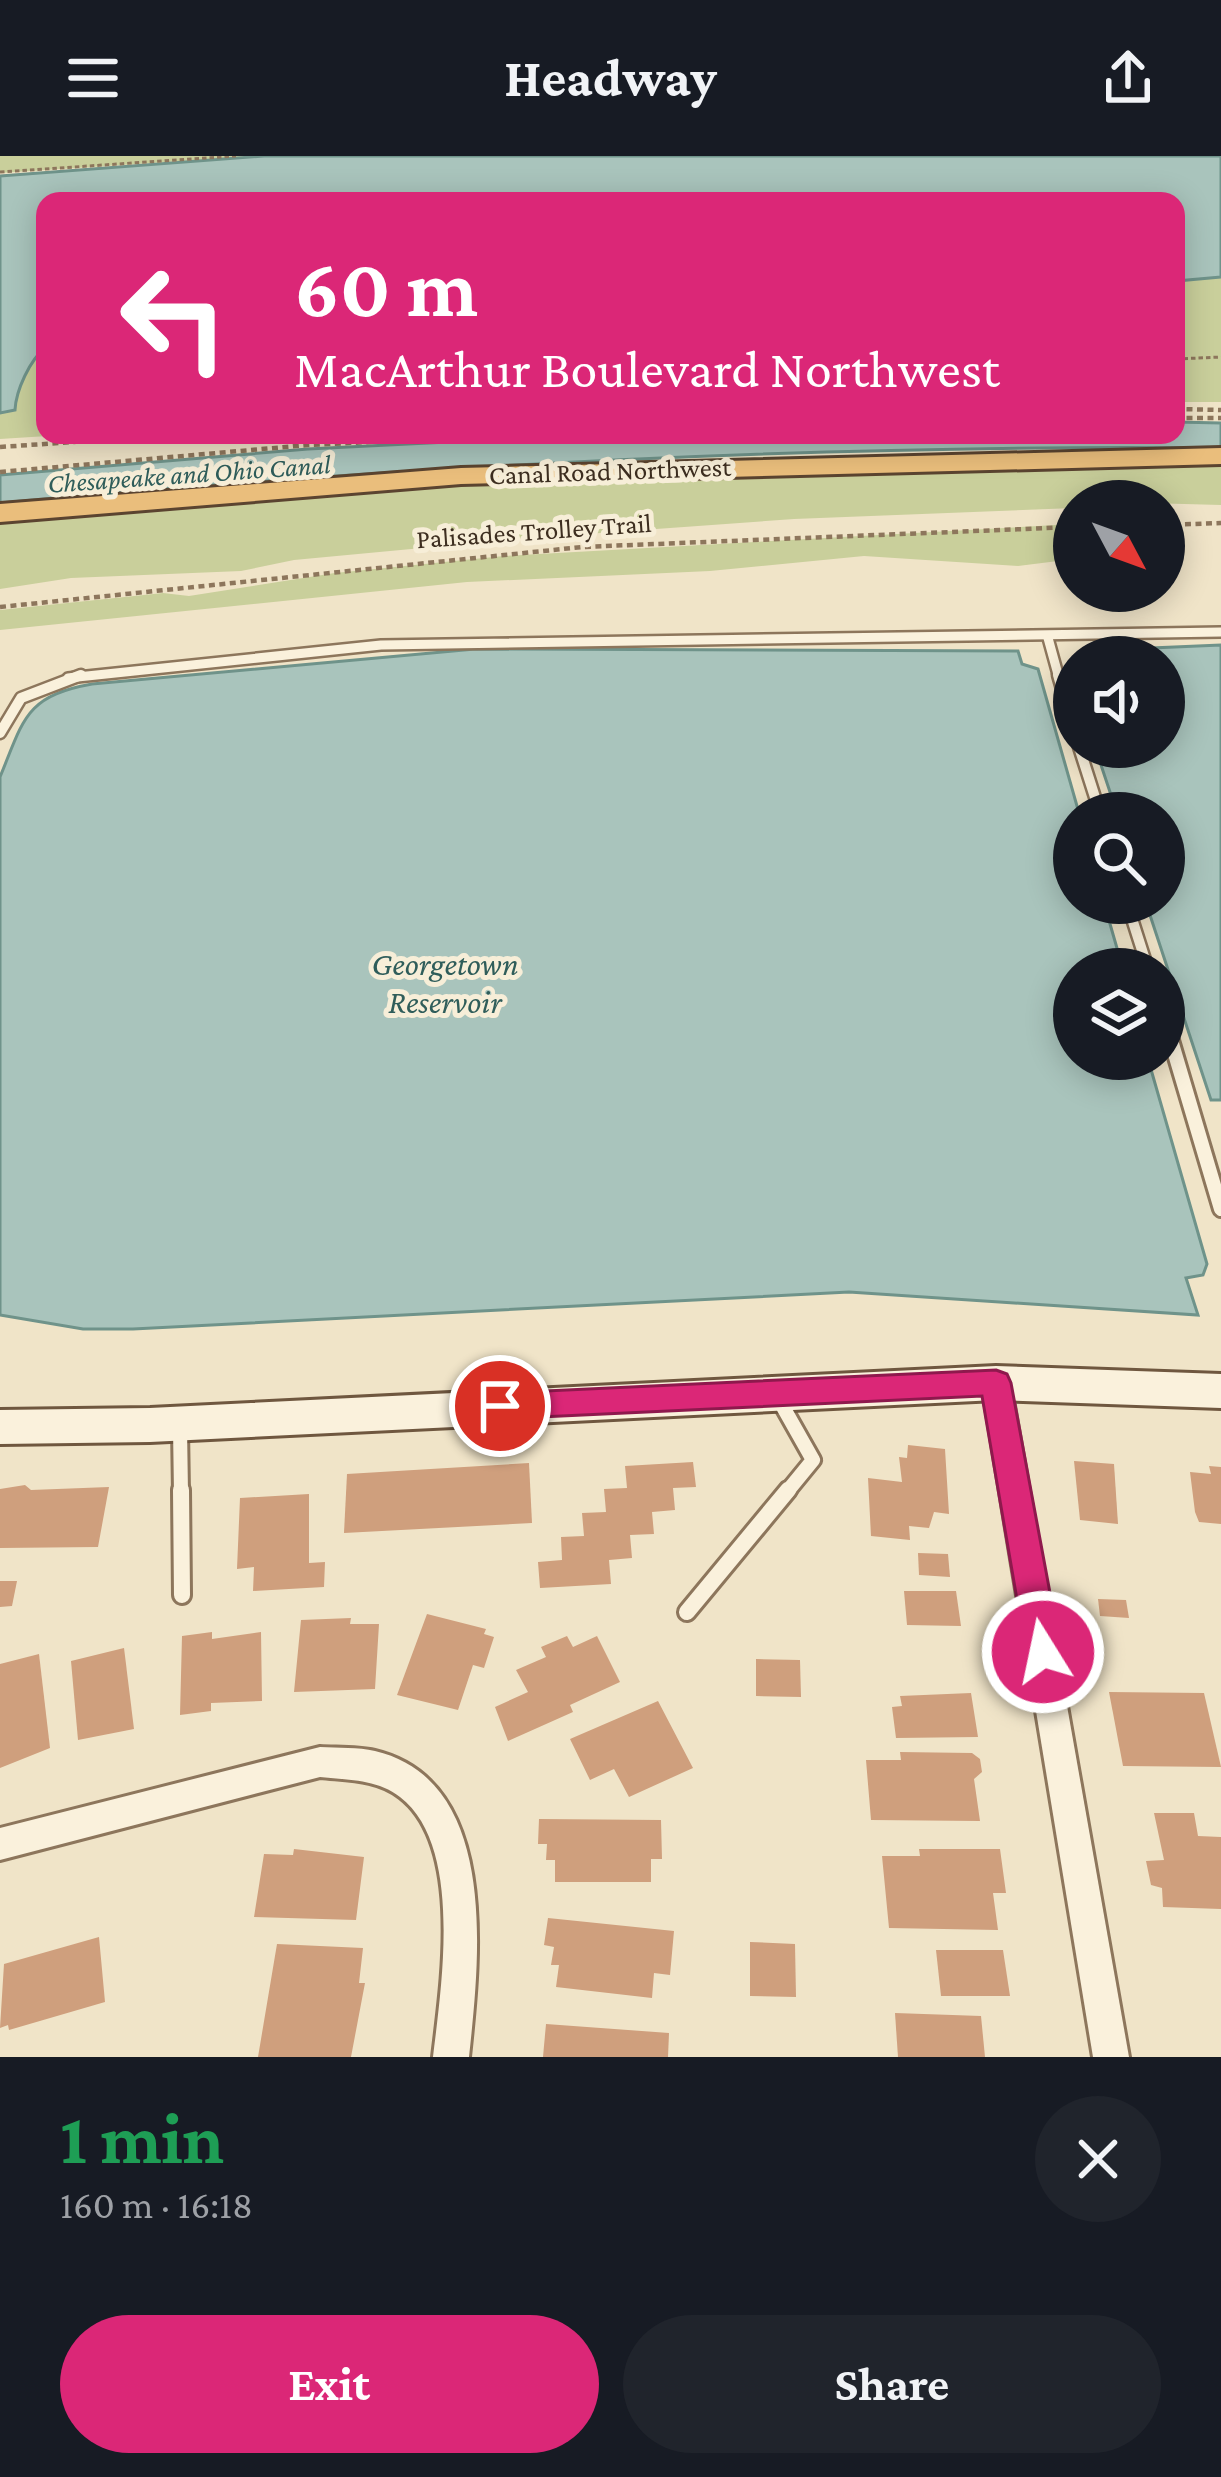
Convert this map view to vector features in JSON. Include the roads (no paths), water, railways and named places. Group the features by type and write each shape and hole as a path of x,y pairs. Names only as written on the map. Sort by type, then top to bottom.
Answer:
{"highway":[{"name":"Canal Road Northwest","path":"0,513 461,476 1221,456"}],"main road":[{"path":"0,1427 180,1424 996,1383 1221,1391"}],"street":[{"path":"996,1383 1111,2057"},
{"path":"0,1844 320,1762 357,1762 392,1773 428,1803 454,1849 459,1937 451,2057"}],"lane":[{"path":"0,733 21,698 74,676 381,645 1221,632"},
{"path":"1048,638 1053,656"},
{"path":"1183,1080 1221,1209"},
{"path":"687,1612 813,1460 774,1391"},
{"path":"180,1424 182,1594"}],"water":[{"path":"264,156 1221,156 1221,277 1185,280 1185,192 36,192 36,358 15,410 0,413 0,176"},
{"name":"Chesapeake and Ohio Canal","path":"1185,422 1221,423 1221,448 915,450 610,460 0,503 0,475 408,444 1185,444"},
{"path":"1221,645 1221,1100 1211,1100 1185,1021 1185,948 1161,948 1153,924 1185,924 1185,792 1110,792 1102,768 1185,768 1185,647"},
{"name":"Georgetown Reservoir","path":"475,649 1018,651 1022,664 1038,669 1053,722 1053,768 1066,768 1073,792 1053,792 1053,924 1110,924 1117,948 1053,948 1053,1080 1154,1080 1207,1264 1203,1275 1186,1278 1198,1315 849,1292 133,1329 83,1329 0,1315 0,777 30,713 53,695 92,684"}]}
